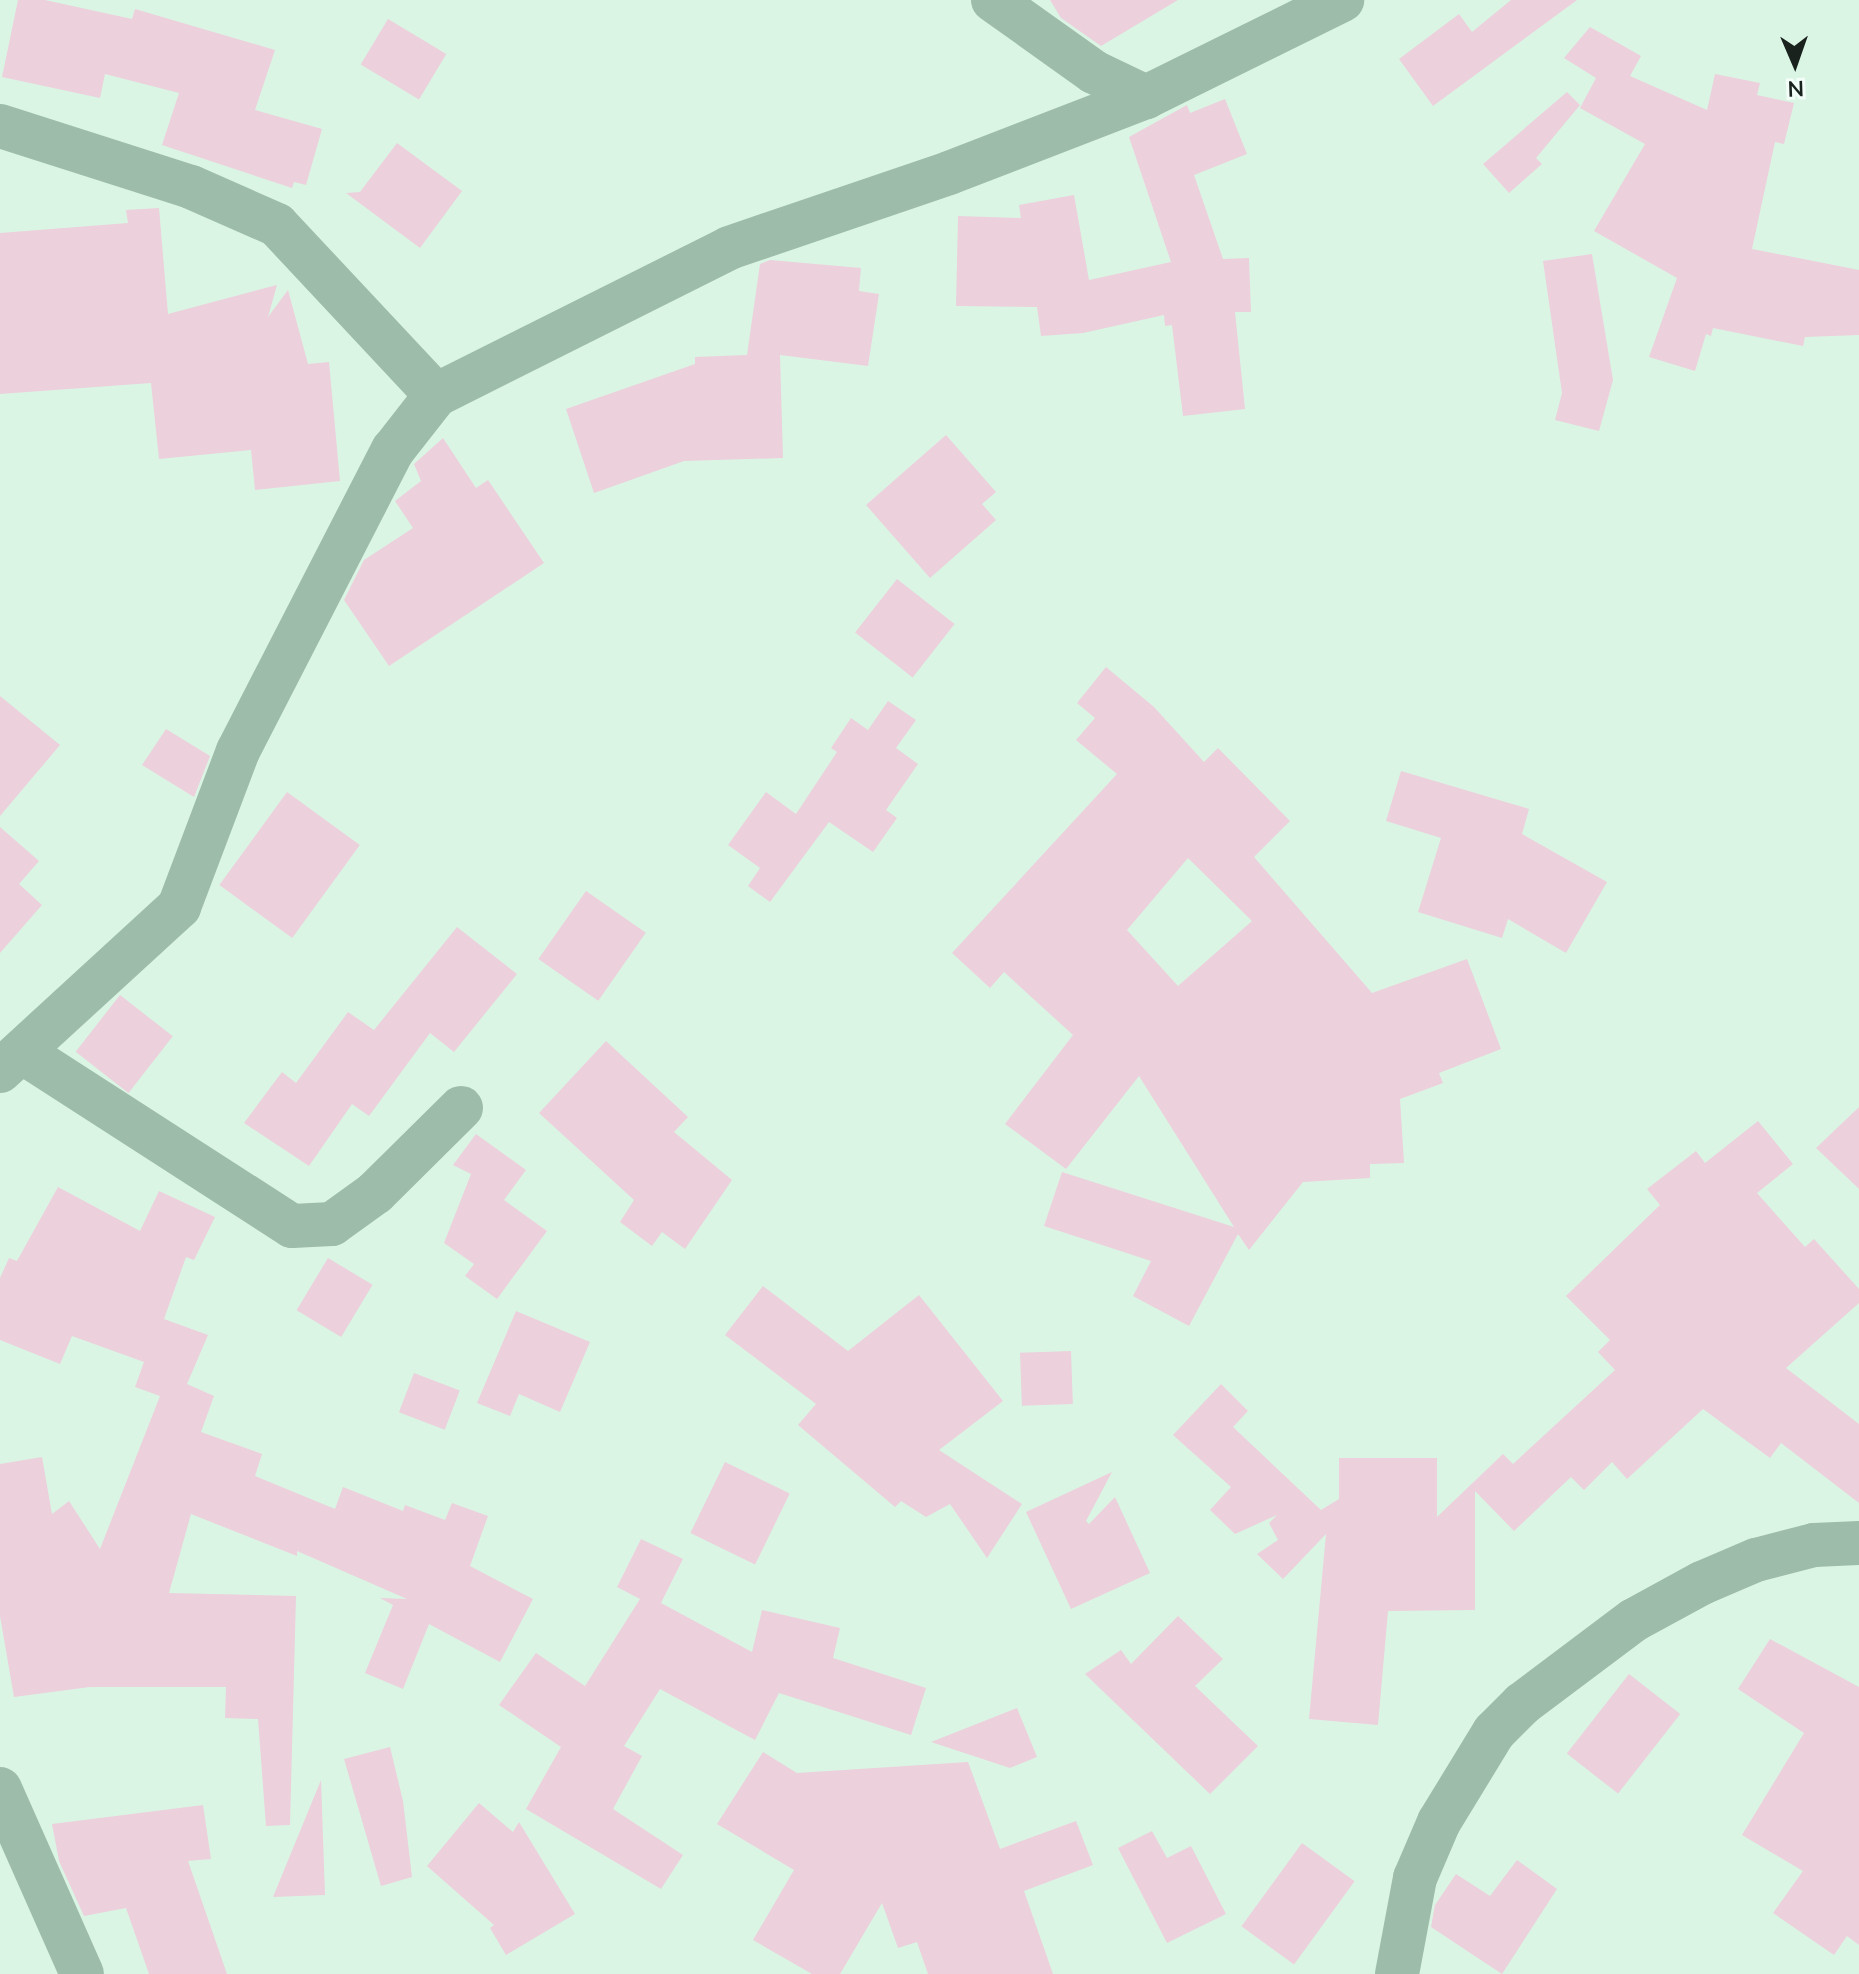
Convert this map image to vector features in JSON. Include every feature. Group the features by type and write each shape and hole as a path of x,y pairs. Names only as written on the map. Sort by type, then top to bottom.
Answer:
{"street":[{"path":"993,0 1094,72 1146,97"},
{"path":"461,1108 375,1193 332,1224 292,1226 11,1061 179,907 238,751 393,450 436,395 729,248 949,173 1146,97 1342,0"},
{"path":"0,126 191,187 277,225 436,395"},
{"path":"1397,1974 1415,1878 1439,1822 1494,1732 1522,1704 1634,1620 1702,1583 1756,1560 1814,1545 1859,1543"},
{"path":"0,1789 82,1974"}],"building":[{"path":"18,0 45,0 132,19 135,9 275,50 255,110 322,129 306,185 294,182 292,188 162,145 179,93 105,74 100,98 2,77"},
{"path":"1050,0 1178,0 1101,46 1061,18"},
{"path":"1511,0 1577,0 1433,106 1399,59 1459,14 1472,32"},
{"path":"388,19 446,54 419,99 361,64"},
{"path":"1590,27 1641,56 1630,76 1707,110 1715,74 1760,83 1757,95 1794,103 1784,144 1775,142 1752,249 1859,270 1859,335 1805,337 1803,346 1713,328 1711,336 1706,334 1695,371 1649,357 1677,278 1594,231 1645,144 1580,108 1596,78 1564,58"},
{"path":"1567,92 1580,105 1536,158 1542,164 1509,193 1483,164"},
{"path":"1225,99 1247,154 1194,175 1223,259 1249,258 1251,312 1235,312 1245,409 1183,416 1172,325 1165,326 1164,315 1083,333 1041,336 1037,307 956,306 958,216 1021,218 1019,205 1074,195 1089,280 1171,262 1129,137 1187,105 1190,113"},
{"path":"397,143 462,191 420,248 346,193 360,192"},
{"path":"159,208 168,314 277,285 268,317 288,290 308,364 329,362 340,481 255,490 251,450 159,459 151,383 0,394 0,233 128,223 126,210"},
{"path":"1592,254 1613,380 1599,431 1555,420 1562,393 1543,261"},
{"path":"770,260 861,268 859,291 879,294 868,366 780,355 783,458 684,461 594,493 566,409 695,364 695,357 747,355 760,264"},
{"path":"946,435 996,492 982,504 996,520 930,578 866,505"},
{"path":"443,438 476,488 488,480 544,563 389,666 344,600 364,560 413,528 395,501 421,481 414,464"},
{"path":"897,579 955,624 913,678 855,633"},
{"path":"1106,667 1154,707 1204,762 1218,748 1290,821 1254,857 1372,993 1467,959 1501,1049 1439,1073 1443,1083 1400,1099 1404,1163 1370,1164 1370,1178 1303,1182 1249,1250 1238,1234 1189,1326 1133,1296 1151,1261 1044,1226 1062,1172 1234,1227 1139,1076 1066,1169 1005,1124 1073,1035 1004,972 990,988 952,953 1117,774 1076,740 1095,718 1077,703","holes":["1188,858 1252,921 1178,986 1127,930"]},
{"path":"0,696 60,745 0,816"},
{"path":"888,701 916,720 896,748 918,764 886,810 897,818 873,852 829,822 770,902 748,886 760,868 728,845 766,792 796,814 837,752 831,748 851,718 868,730"},
{"path":"166,729 210,756 194,797 142,765"},
{"path":"1401,771 1529,809 1522,834 1607,882 1566,953 1508,919 1502,938 1418,912 1441,838 1386,821"},
{"path":"287,792 360,845 292,938 219,885"},
{"path":"0,827 39,861 19,884 42,905 0,953"},
{"path":"586,891 646,933 598,1001 538,959"},
{"path":"457,927 517,974 454,1052 430,1033 369,1116 352,1104 309,1166 244,1123 282,1072 296,1083 348,1012 374,1030"},
{"path":"120,995 173,1036 128,1093 76,1052"},
{"path":"606,1041 688,1117 674,1132 732,1180 685,1249 662,1232 652,1246 620,1222 634,1200 539,1113"},
{"path":"1859,1107 1859,1189 1816,1148"},
{"path":"1758,1121 1793,1164 1757,1193 1805,1247 1814,1239 1859,1289 1859,1303 1786,1368 1859,1424 1859,1503 1781,1443 1770,1458 1703,1409 1627,1479 1612,1462 1584,1490 1571,1477 1514,1531 1475,1491 1475,1610 1388,1611 1378,1725 1309,1719 1326,1534 1283,1579 1257,1554 1278,1540 1269,1523 1277,1515 1235,1534 1210,1510 1231,1487 1173,1435 1221,1384 1248,1411 1233,1427 1321,1510 1339,1499 1339,1458 1437,1458 1437,1517 1503,1454 1513,1464 1615,1370 1598,1352 1610,1340 1566,1296 1660,1205 1647,1189 1696,1151 1705,1163"},
{"path":"476,1134 526,1170 504,1200 547,1231 497,1299 465,1276 474,1264 444,1243 471,1174 453,1165"},
{"path":"58,1187 140,1231 159,1191 215,1217 194,1260 186,1257 164,1319 208,1335 187,1384 214,1396 201,1432 262,1454 255,1476 335,1509 343,1487 403,1511 405,1505 445,1520 452,1503 488,1516 470,1566 533,1599 500,1662 429,1624 403,1689 365,1673 393,1605 380,1598 407,1599 297,1551 297,1556 191,1514 169,1593 296,1596 290,1825 266,1826 258,1719 225,1718 226,1687 90,1687 14,1697 0,1616 0,1464 42,1457 52,1514 69,1501 100,1549 160,1396 135,1387 144,1362 72,1336 60,1364 0,1340 0,1278 9,1258 17,1261"},
{"path":"328,1258 373,1285 341,1337 297,1310"},
{"path":"763,1286 848,1351 919,1295 1003,1401 939,1450 1022,1504 987,1558 950,1504 926,1517 901,1501 895,1507 798,1425 816,1404 725,1335"},
{"path":"516,1311 590,1342 560,1412 519,1394 510,1416 477,1403"},
{"path":"1071,1351 1073,1404 1022,1406 1020,1353"},
{"path":"414,1373 460,1391 445,1430 399,1412"},
{"path":"725,1462 790,1494 755,1565 690,1533"},
{"path":"1112,1472 1086,1521 1089,1524 1115,1497 1150,1573 1071,1609 1026,1512"},
{"path":"641,1539 683,1559 661,1603 752,1652 762,1610 840,1628 833,1658 926,1688 911,1735 779,1693 755,1740 660,1689 624,1746 642,1756 613,1809 683,1855 661,1889 526,1809 561,1747 499,1705 536,1653 585,1686 640,1599 617,1587"},
{"path":"1178,1616 1223,1659 1195,1686 1258,1746 1210,1794 1085,1674 1121,1650 1131,1664"},
{"path":"1770,1639 1859,1687 1859,1945 1847,1936 1834,1955 1773,1913 1803,1871 1742,1835 1804,1733 1738,1689"},
{"path":"1629,1674 1680,1714 1618,1794 1567,1754"},
{"path":"1017,1708 1037,1757 1010,1768 931,1742"},
{"path":"390,1747 403,1801 412,1877 381,1886 344,1759"},
{"path":"763,1752 797,1773 968,1762 1000,1849 1076,1821 1093,1865 1024,1891 1053,1974 928,1974 917,1942 898,1948 882,1903 840,1974 812,1974 753,1940 794,1870 717,1824"},
{"path":"321,1780 325,1895 273,1897"},
{"path":"479,1803 513,1832 519,1822 575,1914 506,1955 490,1928 494,1925 427,1866"},
{"path":"203,1805 211,1859 188,1861 227,1974 149,1974 126,1908 84,1916 59,1861 52,1824"},
{"path":"1152,1831 1167,1858 1191,1846 1226,1914 1167,1943 1118,1848"},
{"path":"1302,1843 1355,1881 1294,1965 1241,1926"},
{"path":"1517,1860 1557,1889 1502,1974 1431,1927 1435,1905 1456,1874 1490,1896"}]}
